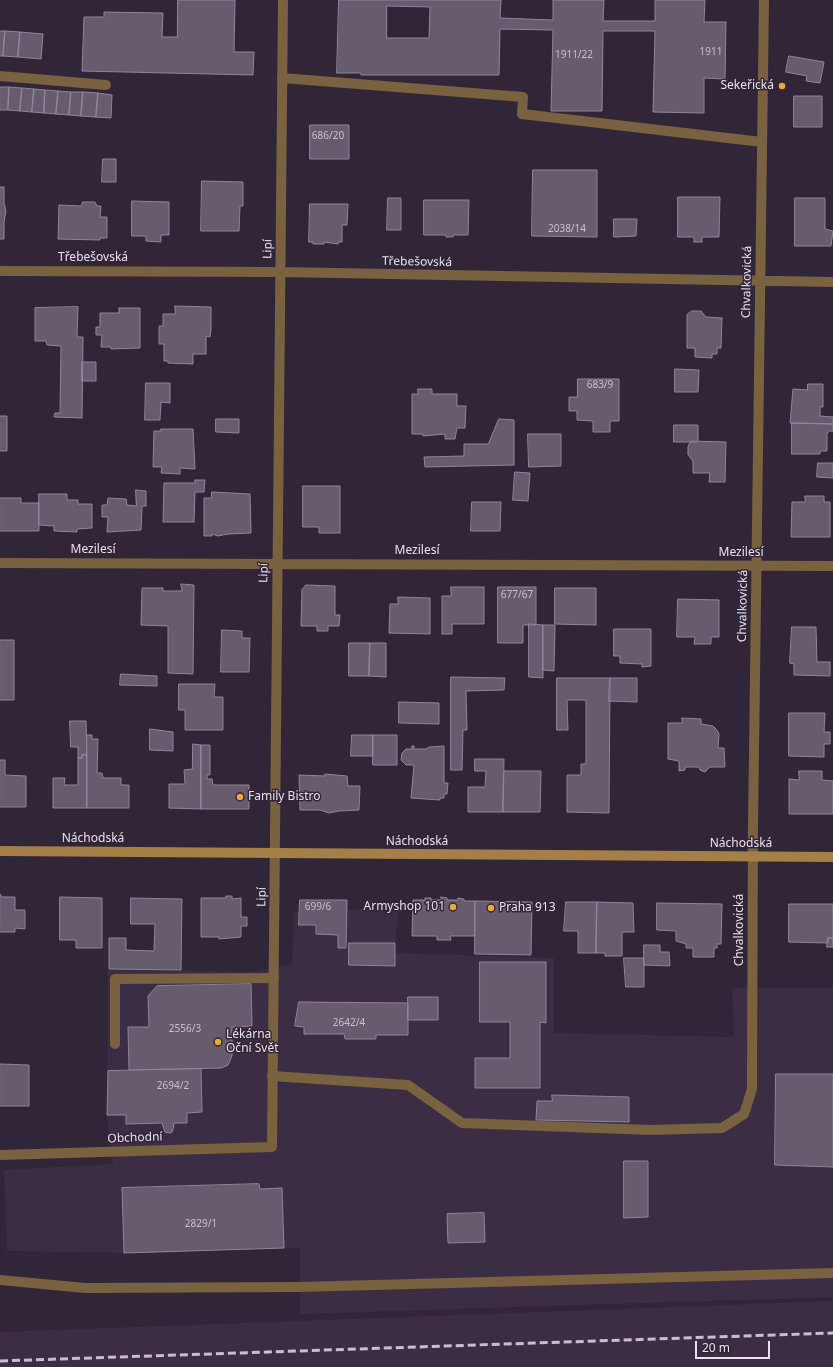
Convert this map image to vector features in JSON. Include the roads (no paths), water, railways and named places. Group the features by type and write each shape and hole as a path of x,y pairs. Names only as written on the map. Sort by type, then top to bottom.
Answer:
{"main road":[{"name":"Náchodská","path":"0,852 833,858"}],"street":[{"name":"Lipí","path":"272,1147 283,0"},
{"name":"Chvalkovická","path":"272,1076 408,1085 462,1123 651,1130 722,1128 744,1114 752,1089 756,566 764,0"},
{"path":"0,76 106,85"},
{"path":"282,78 523,97 522,114 762,142"},
{"name":"Třebešovská","path":"0,271 280,272 833,282"},
{"name":"Mezilesí","path":"0,563 833,566"},
{"path":"115,1044 115,979 274,978"},
{"name":"Obchodní","path":"0,1156 272,1147"},
{"path":"0,1280 85,1288 298,1287 833,1273"}],"railway":[{"path":"0,1361 833,1333"}],"place":[{"name":"Sekeřická","path":"782,86"},
{"name":"Family Bistro","path":"240,797"},
{"name":"Armyshop 101","path":"453,907"},
{"name":"Praha 913","path":"491,908"},
{"name":"Lékárna Oční Svět","path":"218,1042"}]}
